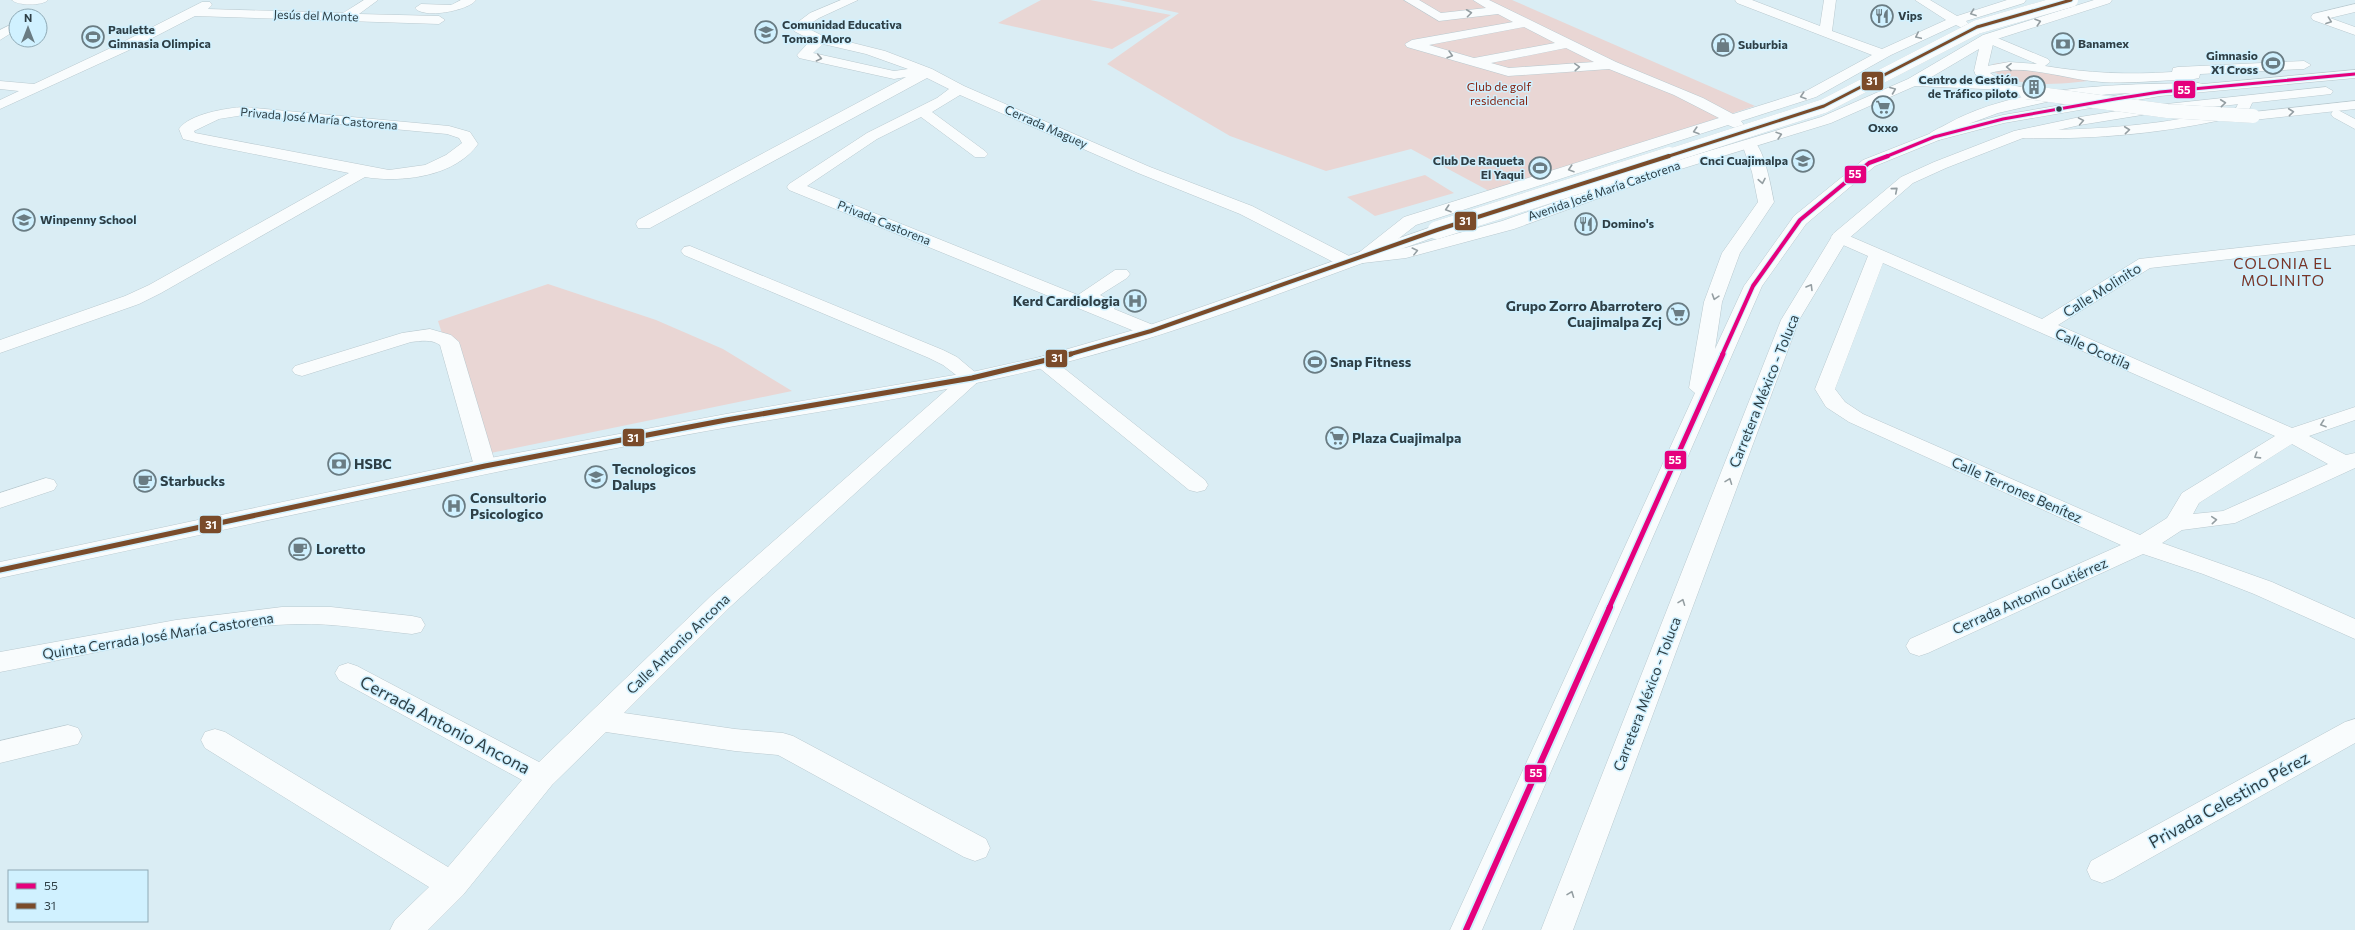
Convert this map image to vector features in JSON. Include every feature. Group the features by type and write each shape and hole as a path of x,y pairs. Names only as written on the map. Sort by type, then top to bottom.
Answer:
{"street":[{"path":"18,0 42,0"},
{"path":"0,105 216,0"},
{"path":"346,17 367,3 453,9 470,0"},
{"name":"Cerrada Maguey","path":"852,0 800,24 798,28 821,39 880,54 925,71 959,89 1144,170 1246,210 1355,260"},
{"path":"1410,0 1439,17 1499,10"},
{"path":"1479,0 1611,65 1733,119 1750,144 1760,172 1766,202 1731,253 1713,302 1694,418"},
{"path":"1741,0 1826,31 1882,54"},
{"path":"1826,31 1830,0"},
{"path":"1920,0 1988,38 2033,59 2075,70 2128,73 2355,64"},
{"name":"Avenida José María Castorena","path":"1355,260 1410,221 1811,94 1882,54 1954,20 1985,9 2020,0"},
{"name":"Avenida José María Castorena","path":"0,570 485,466 726,420 972,378 1044,362 1157,329 1437,230 1824,106 1977,27 2071,0"},
{"name":"Avenida José María Castorena","path":"1355,260 1406,253 1501,227 1665,170 1826,120 1913,82 1988,38 2101,0"},
{"path":"2355,8 2317,17 2355,31"},
{"name":"Jesús del Monte","path":"194,12 439,20"},
{"path":"1412,44 1439,17"},
{"path":"1412,44 1526,23"},
{"path":"1988,38 1981,71 1982,74 2002,87"},
{"path":"821,39 804,55 894,75 925,71"},
{"path":"1412,44 1508,72 1611,65"},
{"path":"1473,62 1569,44"},
{"path":"1981,71 1993,67 2016,67 2073,76 2104,78 2355,67"},
{"path":"644,224 925,71"},
{"path":"1466,930 1753,286 1800,220 1870,163 1934,137 2003,119 2115,99 2223,86 2355,74"},
{"path":"1913,82 2002,87 2140,110 2207,115 2253,116 2355,105"},
{"path":"0,85 36,88"},
{"name":"Carretera México - Toluca","path":"1557,930 1790,320 1840,237 1907,180 1940,165 2019,134 2080,121 2148,110 2246,101 2355,88"},
{"name":"Privada Castorena","path":"959,89 942,101 872,136 795,187 1157,329"},
{"name":"Privada José María Castorena","path":"244,111 449,130 465,135 470,144 440,165 414,174 385,176 362,172 317,160 188,136 186,129 202,119 225,112 244,111"},
{"path":"922,111 980,154"},
{"path":"2338,114 2355,125"},
{"path":"0,347 132,300 155,289 362,172"},
{"name":"Calle Ocotila","path":"1840,237 2350,462"},
{"name":"Calle Molinito","path":"2042,327 2145,263 2355,240"},
{"path":"690,252 936,354 950,361 972,378"},
{"name":"Calle Terrones Benítez","path":"1878,254 1825,389 1828,398 1856,418 2142,545 2212,568 2263,588 2355,630"},
{"path":"1121,274 1087,296 1103,305 1157,329"},
{"path":"302,370 409,337 427,334 441,336 449,342 485,466"},
{"path":"1044,362 1197,485"},
{"name":"Calle Antonio Ancona","path":"406,930 441,878 721,601 972,378"},
{"path":"2176,523 2190,498 2291,435 2355,413"},
{"path":"2176,523 2227,518 2350,462"},
{"path":"0,501 46,485"},
{"name":"Cerrada Antonio Gutiérrez","path":"1918,646 2142,545 2176,523"},
{"name":"Quinta Cerrada José María Castorena","path":"0,662 222,624 283,616 333,616 412,626"},
{"name":"Cerrada Antonio Ancona","path":"348,673 542,777"},
{"path":"600,720 735,740 783,744 975,848"},
{"name":"Privada Celestino Pérez","path":"2102,870 2355,730"},
{"path":"0,752 68,736"},
{"path":"215,740 441,878"}],"green space":[{"path":"1041,0 1090,0 1171,15 1112,49 998,23"},
{"name":"Club de golf residencial","path":"1119,0 1512,0 1755,106 1491,192 1411,149 1326,171 1230,136 1107,64 1179,13"},
{"path":"2006,62 2103,79 2061,84 2018,81 1993,71 1993,64"},
{"path":"1425,175 1454,193 1375,216 1347,197"},
{"path":"548,284 656,320 723,349 792,391 481,455 438,321"}],"transit line":[{"name":"31","path":"0,570 485,466 726,420 972,378 1044,362 1151,331 1437,230 1824,106 1977,27 2071,0"},
{"name":"55","path":"1466,930 1753,286 1800,220 1869,163 1934,137 2003,119 2160,92 2355,74"}],"place":[{"name":"Vips","path":"1882,16"},
{"name":"Comunidad Educativa Tomas Moro","path":"766,32"},
{"name":"Paulette Gimnasia Olimpica","path":"93,37"},
{"name":"Banamex","path":"2063,44"},
{"name":"Suburbia","path":"1723,45"},
{"name":"Gimnasio X1 Cross","path":"2273,63"},
{"name":"Centro de Gestión de Tráfico piloto","path":"2034,87"},
{"name":"Oxxo","path":"1883,107"},
{"name":"Cnci Cuajimalpa","path":"1803,161"},
{"name":"Club De Raqueta El Yaqui","path":"1540,168"},
{"name":"Winpenny School","path":"24,220"},
{"name":"Domino's","path":"1586,224"},
{"name":"Kerd Cardiologia","path":"1135,301"},
{"name":"Grupo Zorro Abarrotero Cuajimalpa Zcj","path":"1678,314"},
{"name":"Snap Fitness","path":"1315,362"},
{"name":"Plaza Cuajimalpa","path":"1337,438"},
{"name":"HSBC","path":"339,464"},
{"name":"Tecnologicos Dalups","path":"596,477"},
{"name":"Starbucks","path":"145,481"},
{"name":"Consultorio Psicologico","path":"454,506"},
{"name":"Loretto","path":"300,549"}],"district":[{"name":"COLONIA EL MOLINITO","path":"2283,272"}]}
